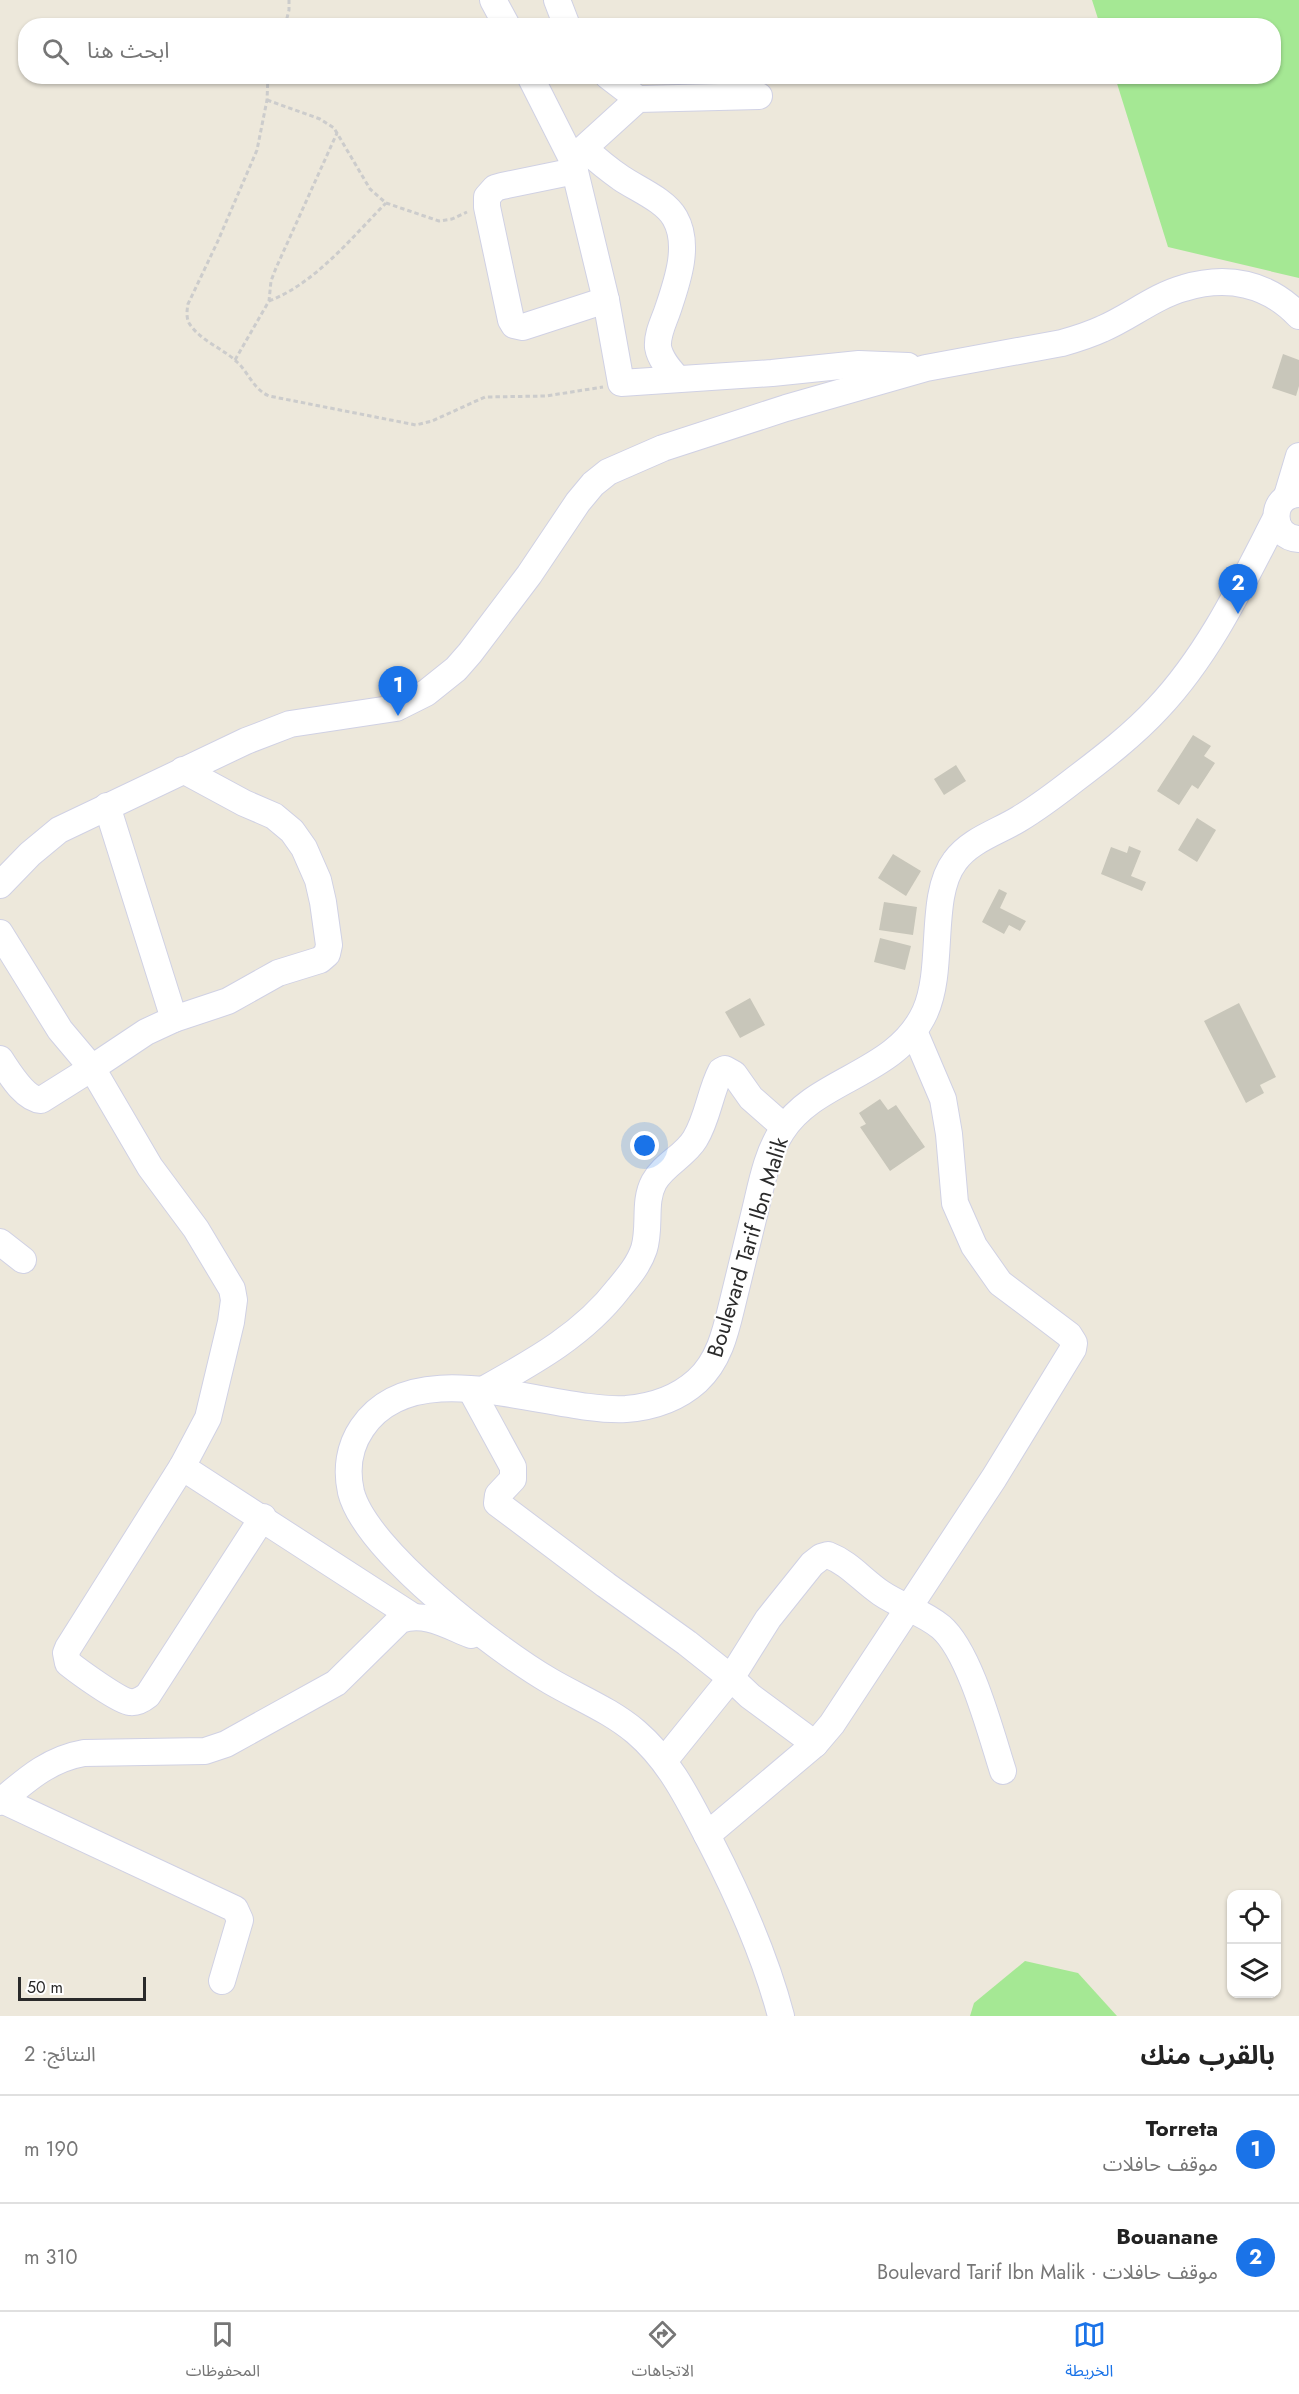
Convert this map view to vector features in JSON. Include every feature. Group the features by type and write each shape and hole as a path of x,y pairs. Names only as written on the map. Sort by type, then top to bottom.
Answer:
{"street":[{"path":"493,0 503,18"},
{"path":"557,0 564,18"},
{"path":"534,84 577,160 621,384 858,364 889,364 926,368"},
{"path":"618,84 638,99 759,96"},
{"path":"606,300 523,327 514,325 486,202 487,197 495,188 577,160 638,99"},
{"path":"577,160 618,176 664,206 680,228 681,259 678,276 659,333 658,346 661,357 677,378"},
{"path":"0,885 47,839 76,820 183,770 290,724 383,711 411,702 426,693 456,669 475,647 593,484 608,472 630,460 693,437 786,408 926,368 1062,343 1082,337 1103,329 1176,291 1209,283 1233,282 1271,292 1288,303 1299,315"},
{"name":"Boulevard Tarif Ibn Malik","path":"781,2016 773,1984 732,1883 686,1794 664,1761 634,1730 607,1711 555,1684 494,1645 405,1566 368,1526 357,1509 350,1488 348,1469 351,1450 365,1423 380,1409 397,1399 419,1392 443,1389 476,1390 599,1409 625,1409 665,1401 692,1385 710,1366 721,1345 762,1183 784,1127 812,1102 893,1053 914,1031 924,1013 933,984 942,892 945,878 957,858 977,841 1016,821 1055,795 1117,747 1151,716 1195,662 1220,622 1258,552 1291,538 1276,510 1293,495 1299,456"},
{"path":"0,1059 28,1095 41,1100 146,1032 174,1018 228,1001 278,973 320,960 327,954 329,945 318,880 304,848 292,831 274,816 244,803 183,770"},
{"path":"107,806 174,1018"},
{"path":"0,933 60,1030 92,1068 150,1167 196,1229 232,1289 233,1310 208,1418 182,1467 66,1653 68,1663 121,1699 137,1702 148,1695 263,1517"},
{"path":"707,1835 814,1744 848,1702 1011,1450 1070,1355 1074,1343 1069,1335 1000,1283 974,1246 955,1203 949,1134 942,1099 914,1031"},
{"path":"784,1127 752,1098 730,1070 722,1071 694,1141 655,1180 648,1203 644,1249 627,1278 610,1300 571,1337 542,1358 476,1390 513,1467 513,1479 498,1495 497,1503 679,1637 750,1696 814,1744"},
{"path":"0,1242 22,1260"},
{"path":"182,1467 263,1517 412,1616"},
{"path":"664,1761 731,1678 768,1619 813,1564 821,1557 828,1555 838,1559 881,1593 932,1621 948,1635 964,1664 984,1711 1003,1771"},
{"path":"222,1981 240,1920 235,1909 1,1801 45,1766 64,1757 84,1753 205,1751 226,1744 336,1683 400,1620 412,1616 429,1618 494,1645"}],"path":[{"path":"287,18 289,0"},
{"path":"268,84 262,131 250,168 188,304 187,314 189,322 196,331 235,360 256,387 270,396 416,425 432,421 485,397 546,396 621,384"},
{"path":"267,100 329,124 337,133 370,189 386,203 439,221 452,219 486,202"},
{"path":"235,360 270,301 271,281 276,268 337,133"},
{"path":"270,301 289,291 323,265 386,203"}],"green space":[{"path":"1092,0 1299,0 1299,278 1168,247 1117,84 1281,84 1281,18 1098,18"},
{"path":"1025,1961 1078,1973 1117,2016 970,2016 974,2003"}],"building":[{"path":"1283,354 1299,360 1299,386 1296,396 1272,388"},
{"path":"1193,735 1211,746 1204,756 1215,763 1198,789 1192,785 1179,805 1157,791"},
{"path":"956,765 966,781 944,795 934,779"},
{"path":"1197,818 1216,830 1197,862 1178,850"},
{"path":"1129,846 1141,851 1131,876 1146,882 1142,891 1101,874 1111,847 1127,853"},
{"path":"893,854 921,871 906,896 878,878"},
{"path":"999,889 1007,893 1000,908 1026,921 1020,931 1009,925 1004,934 982,922"},
{"path":"884,902 917,907 913,935 879,930"},
{"path":"880,938 911,946 905,970 874,962"},
{"path":"750,998 765,1025 740,1038 725,1012"},
{"path":"1239,1003 1276,1077 1260,1085 1264,1093 1246,1103 1204,1021"},
{"path":"880,1099 888,1110 896,1105 925,1147 890,1171 860,1127 866,1124 859,1113"}],"place":[{"name":"Bouanane","path":"1238,614"},
{"name":"Torreta","path":"398,716"}]}
